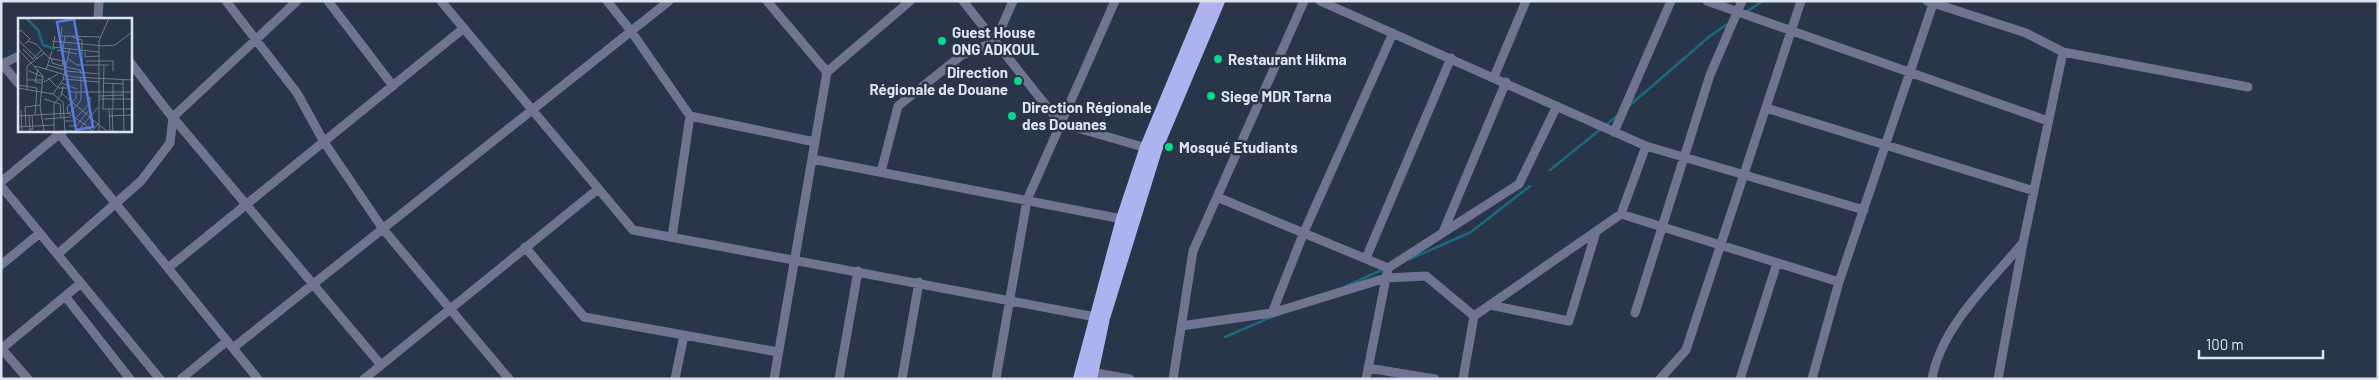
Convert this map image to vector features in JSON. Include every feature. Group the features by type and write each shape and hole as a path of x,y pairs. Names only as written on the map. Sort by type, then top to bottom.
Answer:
{"main road":[{"path":"1091,375 1100,318 1122,219 1151,149 1207,1"},
{"path":"1079,379 1100,318 1151,149 1219,1"}],"street":[{"path":"96,18 99,1"},
{"path":"226,1 296,93 324,142 383,229 509,379"},
{"path":"58,254 142,181 170,143 173,117 297,1"},
{"path":"328,1 393,86"},
{"path":"442,1 633,230 919,282 1100,318"},
{"path":"607,1 632,31 690,116 672,237"},
{"path":"181,379 314,284 669,1"},
{"path":"774,379 827,72 910,1"},
{"path":"964,1 1060,124 1151,149"},
{"path":"881,172 898,106 962,55 995,42 1013,1"},
{"path":"996,379 1027,200 1115,1"},
{"path":"1173,379 1193,251 1304,1"},
{"path":"1320,1 1332,3 1392,33 1506,82 1646,146 1864,210"},
{"path":"1494,77 1526,1"},
{"path":"1614,132 1671,1"},
{"path":"1707,1 2048,121"},
{"path":"1635,313 1710,75 1742,1"},
{"path":"1660,379 1686,350 1801,1"},
{"path":"769,2 827,72"},
{"path":"1812,379 1839,282 1932,2 2026,33 2063,52 2248,86"},
{"path":"168,268 464,28"},
{"path":"1272,313 1304,232 1392,33"},
{"path":"1998,379 2023,243 2063,52"},
{"path":"18,56 2,63 18,83"},
{"path":"1366,258 1451,58"},
{"path":"133,73 247,204 381,365"},
{"path":"1443,232 1506,82"},
{"path":"1366,379 1388,268 1519,184 1557,106"},
{"path":"1766,108 2034,192"},
{"path":"690,116 815,142"},
{"path":"160,379 1,184 60,131 115,203 258,379"},
{"path":"1463,379 1474,316 1621,214 1646,146"},
{"path":"812,159 1122,219"},
{"path":"364,379 598,189"},
{"path":"1217,197 1388,268"},
{"path":"1621,214 1839,282"},
{"path":"1490,305 1569,321 1596,232"},
{"path":"1,265 40,233"},
{"path":"1932,379 1935,363 1950,330 2023,243"},
{"path":"525,247 584,318 778,352"},
{"path":"1740,379 1776,263"},
{"path":"839,379 858,271"},
{"path":"1182,326 1272,313 1386,278 1426,276 1474,316"},
{"path":"902,379 919,282"},
{"path":"28,379 1,348 81,283"},
{"path":"65,296 130,379"},
{"path":"675,379 684,335"},
{"path":"1368,368 1435,379"},
{"path":"1091,375 1130,379"}],"waterway":[{"path":"1746,12 1763,1"},
{"path":"1629,106 1710,36 1729,23"},
{"path":"1606,125 1617,116"},
{"path":"1550,170 1602,128"},
{"path":"1410,259 1471,232 1530,186"},
{"path":"1346,286 1384,269"},
{"path":"1225,337 1274,316"}],"place":[{"name":"Guest House ONG ADKOUL","path":"942,41"},
{"name":"Restaurant Hikma","path":"1218,59"},
{"name":"Direction Régionale de Douane","path":"1018,81"},
{"name":"Siege MDR Tarna","path":"1211,96"},
{"name":"Direction Régionale des Douanes","path":"1012,116"},
{"name":"Mosqué Etudiants","path":"1169,147"}]}
